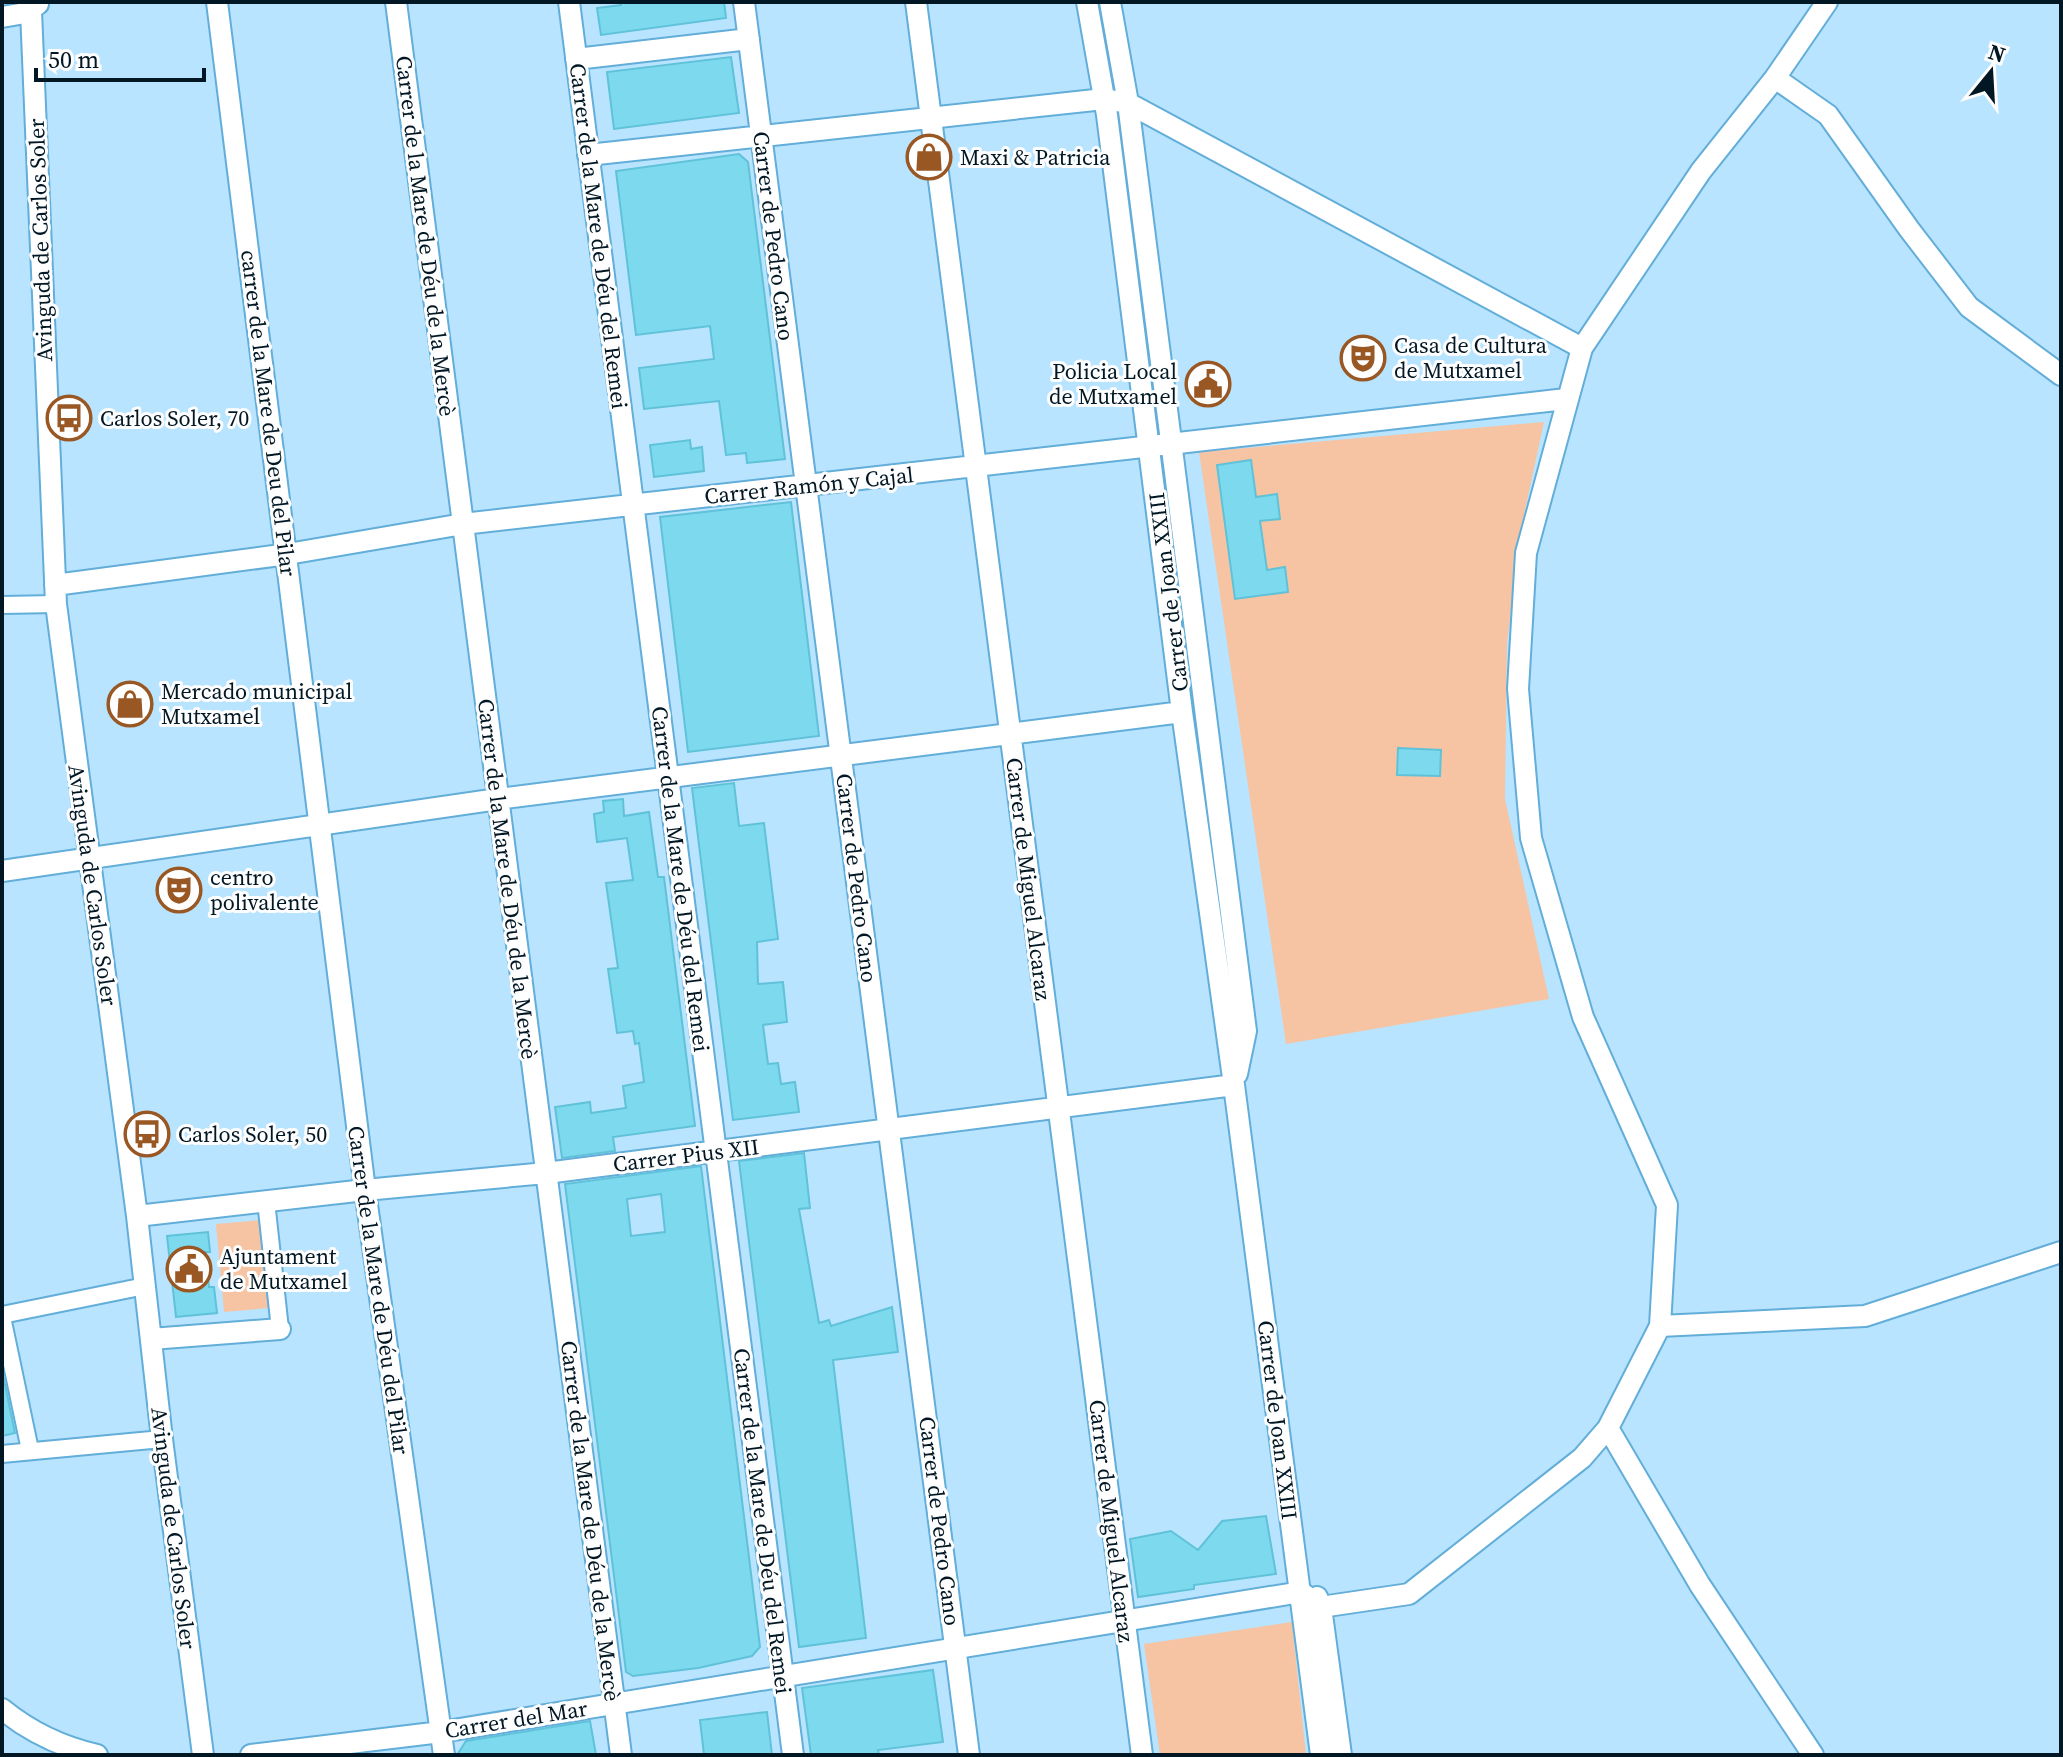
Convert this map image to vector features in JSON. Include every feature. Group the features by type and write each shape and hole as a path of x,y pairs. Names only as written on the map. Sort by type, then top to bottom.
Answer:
{"street":[{"name":"carrer de la Mare de Deu del Pilar","path":"217,2 288,554 319,825"},
{"name":"Carrer de la Mare de Déu de la Mercè","path":"396,2 621,1755"},
{"name":"Carrer de la Mare de Déu del Remei","path":"569,2 793,1755"},
{"name":"Carrer de Pedro Cano","path":"744,2 969,1755"},
{"name":"Carrer de Miguel Alcaraz","path":"916,2 1142,1755"},
{"name":"Carrer de Joan XXIII","path":"1087,2 1105,107 1321,1755"},
{"name":"Carrer de Joan XXIII","path":"1110,2 1128,103 1246,1031 1234,1085"},
{"path":"1301,1592 1321,1607 1409,1594 1582,1458 1608,1428 1660,1326 1667,1205 1583,1017 1531,838 1518,689 1526,553 1582,348 1701,171 1775,78 1827,2"},
{"path":"2,17 37,4"},
{"name":"Avinguda de Carlos Soler","path":"37,4 56,594 203,1755"},
{"path":"576,59 749,39"},
{"path":"1775,78 1828,115 1969,307 2061,375"},
{"path":"588,155 931,119 1128,103 1582,348"},
{"name":"Carrer Ramón y Cajal","path":"2,605 463,524 1566,399"},
{"path":"2,871 498,799 1182,712"},
{"name":"Carrer de la Mare de Déu del Pilar","path":"319,825 365,1190 444,1755"},
{"name":"Carrer Pius XII","path":"137,1216 546,1173 1234,1085"},
{"path":"151,1339 280,1329 266,1201"},
{"path":"1660,1326 1865,1316 2061,1252"},
{"path":"30,1450 2,1316 145,1286"},
{"path":"1608,1428 1700,1585 1813,1755"},
{"path":"2,1454 162,1439"},
{"path":"1295,1548 1321,1607 1341,1755"},
{"name":"Carrer del Mar","path":"251,1755 441,1732 1301,1592"},
{"path":"2,1709 50,1740 97,1755"}],"shaded area":[{"path":"1544,422 1519,538 1507,644 1505,799 1549,999 1286,1044 1199,452"},
{"path":"272,1219 280,1307 224,1312 216,1224"},
{"path":"1292,1622 1306,1755 1160,1755 1144,1644"}],"building":[{"path":"621,2 724,2 726,18 601,35 597,8 621,5"},
{"path":"731,57 739,113 614,129 607,72"},
{"path":"739,154 748,162 785,459 747,463 746,453 726,455 719,401 644,409 639,368 714,359 710,326 636,335 616,171"},
{"path":"690,440 691,449 702,447 704,471 654,477 650,445"},
{"path":"1251,460 1256,497 1277,494 1280,519 1260,521 1267,570 1285,567 1288,592 1235,599 1217,465"},
{"path":"791,502 819,736 688,752 660,517"},
{"path":"1398,748 1441,750 1440,776 1397,775"},
{"path":"734,783 739,826 764,823 778,939 757,942 758,984 783,982 787,1022 763,1025 768,1064 778,1063 781,1084 795,1082 799,1112 733,1120 692,788"},
{"path":"623,799 624,816 649,812 658,877 664,877 695,1126 613,1137 615,1151 562,1158 555,1107 590,1102 591,1113 626,1108 623,1086 644,1082 639,1043 635,1044 633,1031 617,1033 608,969 618,968 606,883 633,880 627,838 597,842 594,814 604,812 603,801"},
{"path":"804,1153 810,1208 799,1209 819,1323 829,1320 831,1326 892,1307 898,1352 833,1360 866,1638 799,1647 739,1161"},
{"path":"701,1166 760,1647 752,1656 698,1668 633,1676 626,1672 565,1184","holes":["661,1194 665,1232 631,1236 627,1199"]},
{"name":"Ajuntament de Mutxamel","path":"208,1232 210,1252 205,1252 209,1287 214,1287 217,1313 176,1317 167,1236"},
{"path":"2,1370 15,1433 2,1436"},
{"path":"1266,1516 1276,1574 1194,1585 1194,1589 1138,1597 1130,1539 1171,1531 1198,1550 1222,1521"},
{"path":"933,1670 943,1742 878,1750 879,1755 811,1755 802,1688"},
{"path":"767,1712 772,1755 704,1755 700,1720"},
{"path":"590,1721 596,1755 457,1755 466,1741"}],"place":[{"name":"Maxi & Patricia","path":"929,157"},
{"name":"Casa de Cultura de Mutxamel","path":"1363,358"},
{"name":"Policia Local de Mutxamel","path":"1208,384"},
{"name":"Carlos Soler, 70","path":"69,418"},
{"name":"Mercado municipal Mutxamel","path":"130,704"},
{"name":"centro polivalente","path":"179,890"},
{"name":"Carlos Soler, 50","path":"147,1134"},
{"name":"Ajuntament de Mutxamel","path":"189,1269"}]}
